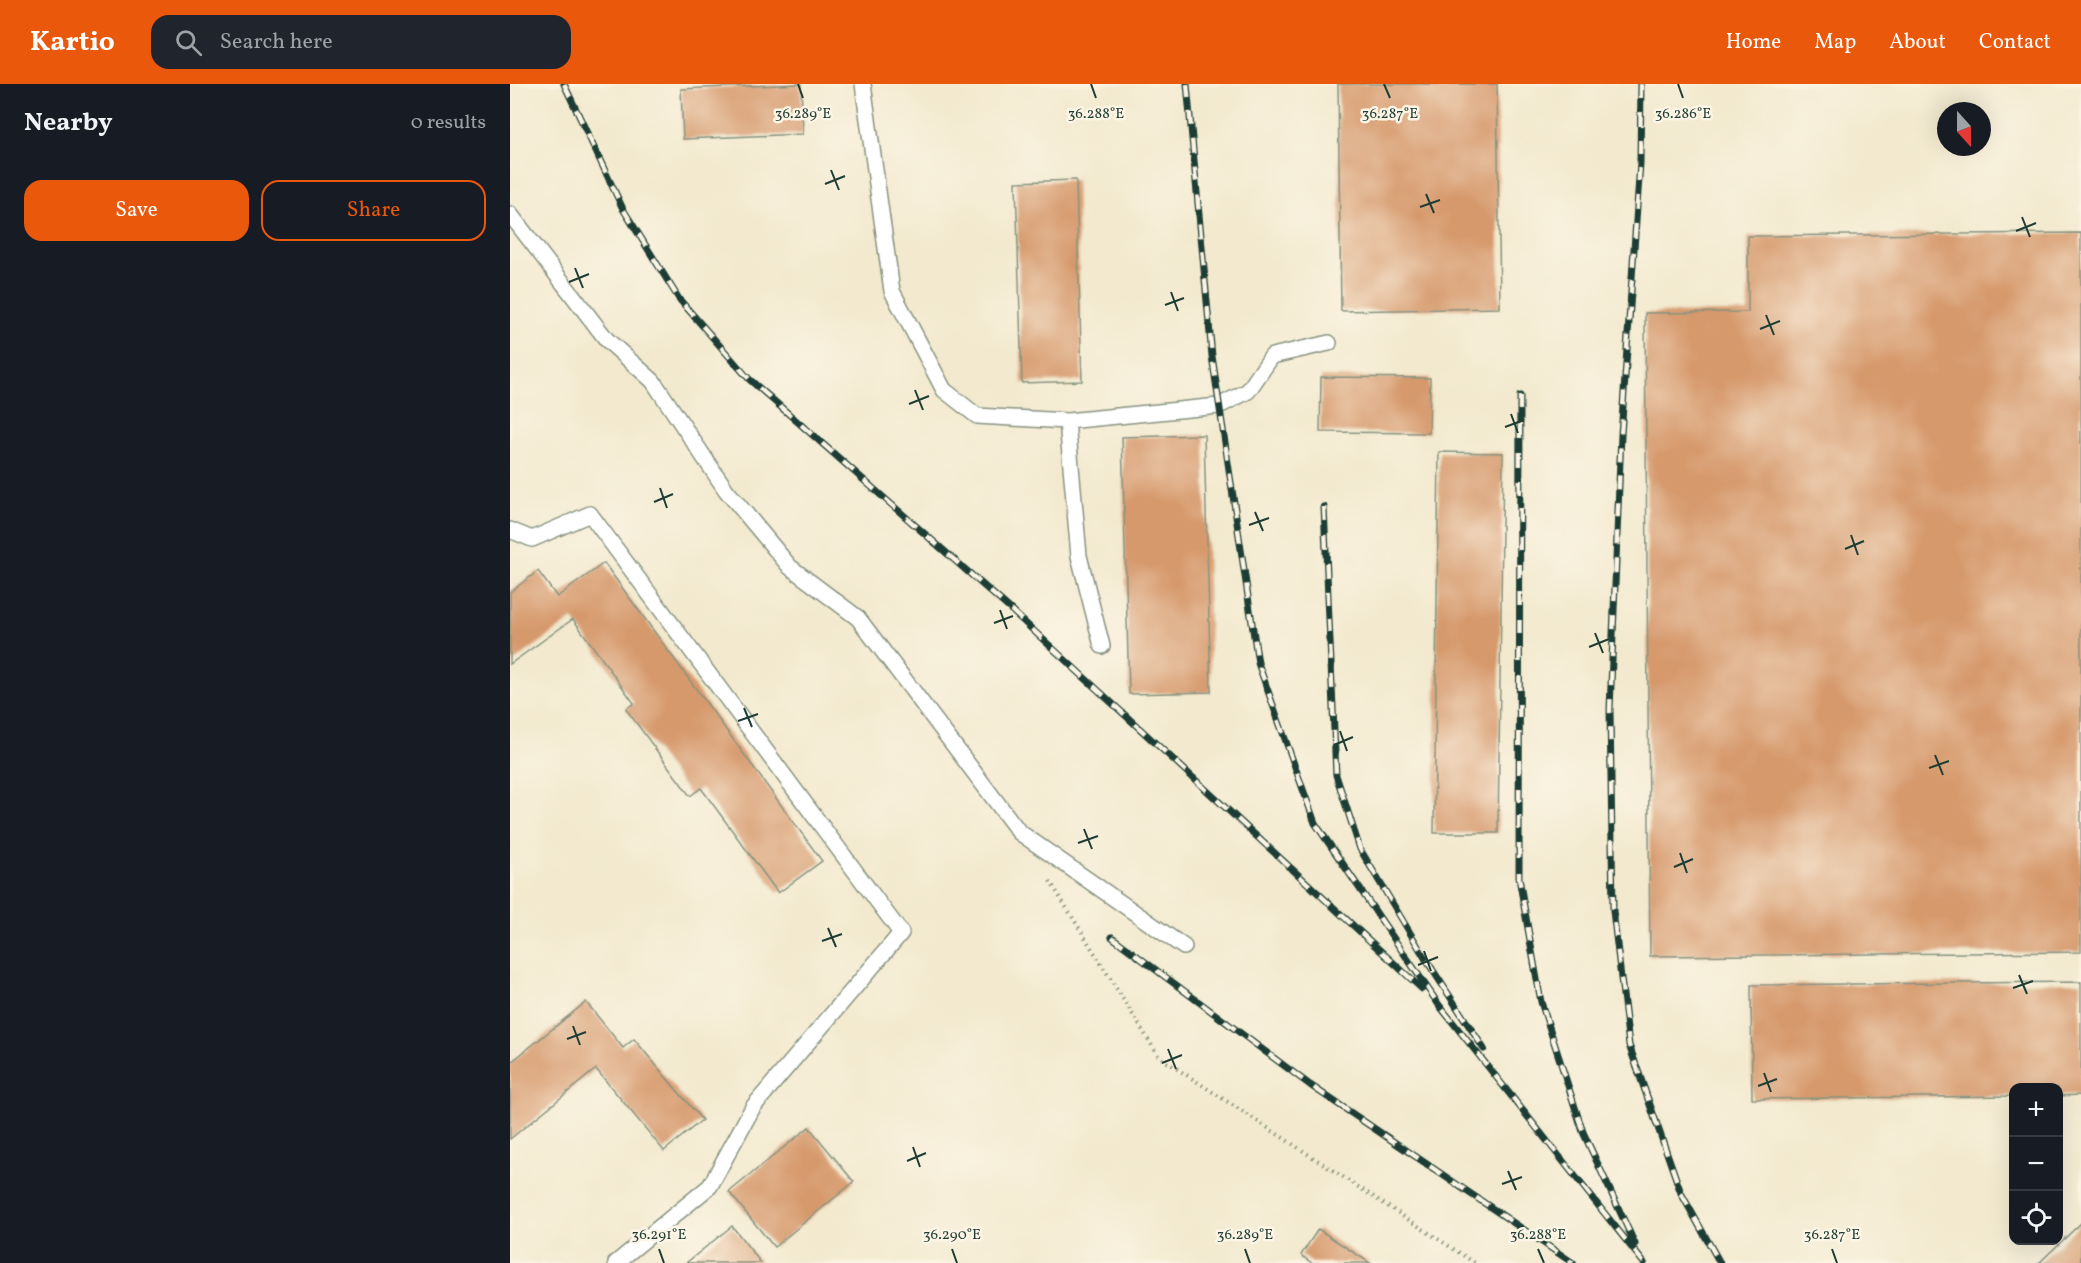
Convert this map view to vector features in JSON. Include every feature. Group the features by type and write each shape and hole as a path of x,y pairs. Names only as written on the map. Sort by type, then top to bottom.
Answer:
{"lane":[{"path":"862,84 892,291 944,390 977,416 1067,421 1219,406 1248,391 1272,356 1329,343"},
{"path":"510,214 607,340 653,381 726,490 790,567 858,618 1019,832 1184,947"},
{"path":"1067,421 1079,556 1102,646"},
{"path":"510,530 532,539 590,514 901,933 753,1107 710,1186 616,1263"}],"path":[{"path":"1044,871 1159,1058 1475,1263"}],"building":[{"path":"801,84 803,134 683,139 681,89"},
{"path":"1338,84 1497,84 1500,308 1341,311"},
{"path":"1076,180 1082,381 1022,383 1016,182"},
{"path":"2081,233 2081,952 1650,956 1645,313 1748,312 1748,236"},
{"path":"1321,377 1430,378 1429,433 1320,432"},
{"path":"1204,435 1211,692 1129,694 1122,437"},
{"path":"1439,452 1503,453 1498,833 1434,833"},
{"path":"604,563 822,861 778,893 701,788 690,796 626,709 634,703 573,619 510,664 510,592 538,571 557,597"},
{"path":"2081,982 2081,1095 2063,1096 2063,1083 2009,1083 2009,1096 1752,1099 1751,985"},
{"path":"586,1002 623,1048 634,1039 702,1120 664,1151 596,1069 510,1139 510,1063"},
{"path":"809,1127 854,1182 774,1247 729,1192"},
{"path":"2081,1223 2081,1263 2039,1263 2058,1245 2063,1245 2063,1240"},
{"path":"732,1226 761,1263 686,1263"},
{"path":"1318,1229 1370,1263 1312,1263 1301,1255"}],"railway":[{"path":"564,84 623,209 679,299 749,379 1009,608 1422,989"},
{"path":"1187,84 1212,356 1258,663 1315,823 1439,1005 1644,1263"},
{"path":"1641,84 1640,163 1621,435 1610,710 1613,911 1629,1045 1681,1193 1720,1263"},
{"path":"1520,396 1519,878 1541,1002 1583,1132 1635,1244"},
{"path":"1324,507 1336,775 1360,849 1425,958 1484,1049"},
{"path":"1112,937 1310,1085 1573,1263"}]}
